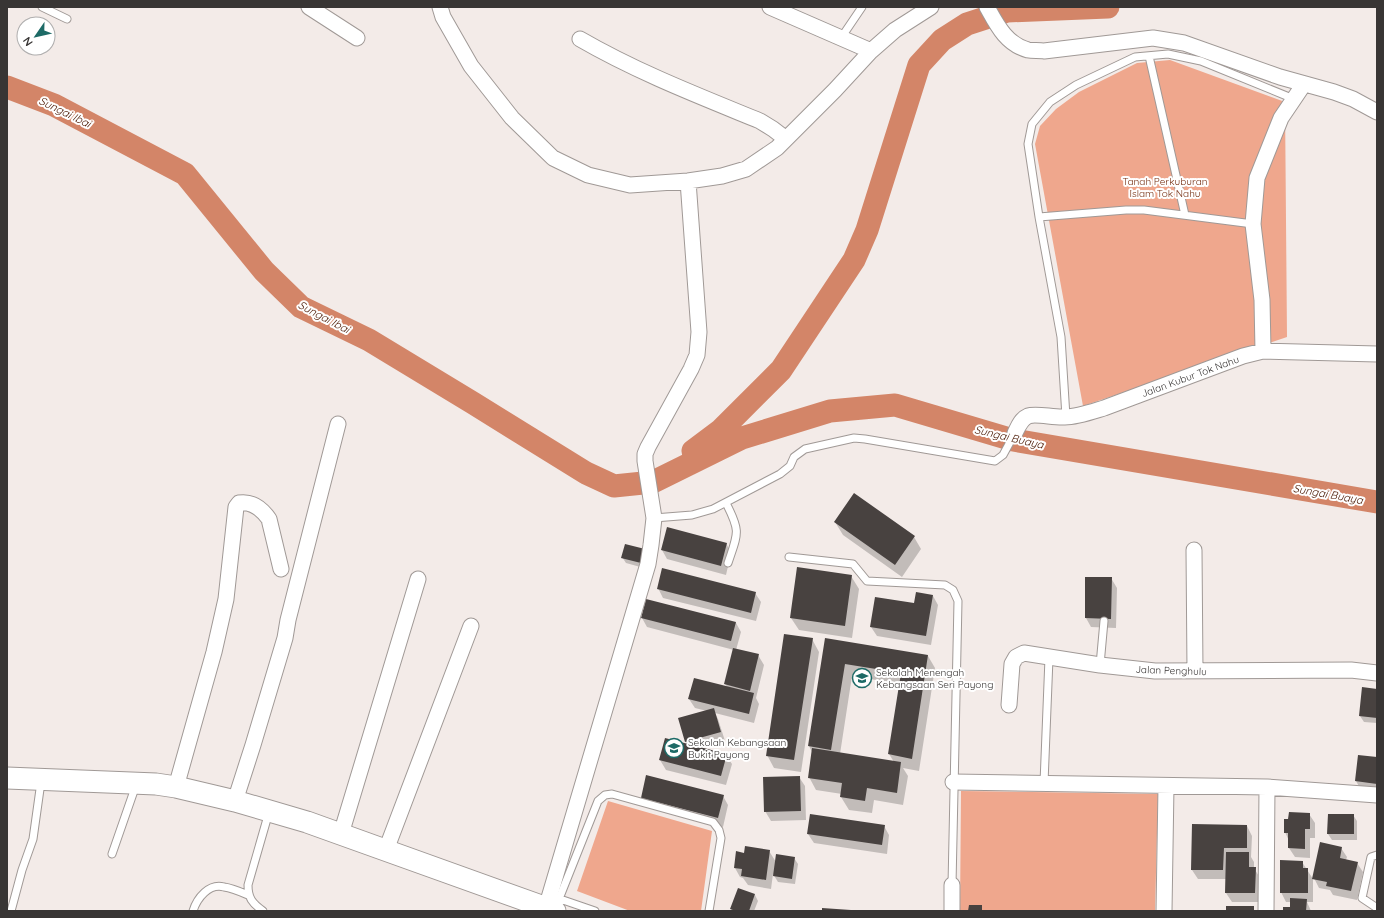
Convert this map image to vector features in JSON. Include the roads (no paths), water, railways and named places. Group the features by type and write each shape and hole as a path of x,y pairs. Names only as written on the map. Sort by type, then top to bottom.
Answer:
{"main road":[{"path":"7,778 137,783 176,787 234,801 307,822 554,907"}],"street":[{"path":"309,7 357,38"},
{"path":"440,7 443,17 470,66 512,118 553,158 588,175 630,185 688,181 722,176 746,169 777,148 835,90 871,51 894,30 931,7"},
{"path":"770,7 871,51"},
{"path":"987,7 1002,33 1011,41 1028,50 1044,51 1153,38 1161,39 1184,44 1304,84 1334,92 1377,112"},
{"path":"580,40 668,83 760,121 773,128 786,139"},
{"path":"1263,351 1262,300 1253,224 1257,178 1281,118 1304,84"},
{"path":"554,907 648,564 653,512 645,454 697,355 699,332 688,181"},
{"name":"Jalan Kubur Tok Nahu","path":"1015,433 1022,420 1027,416 1036,415 1066,418 1104,408 1243,356 1263,351 1377,354"},
{"path":"234,801 253,745 285,638 288,620 338,424"},
{"path":"176,787 214,652 226,600 236,507 239,503 245,502 256,506 264,512 269,519 280,569"},
{"path":"1194,550 1195,671"},
{"path":"341,834 418,579"},
{"path":"386,850 471,626"},
{"name":"Jalan Penghulu","path":"1009,706 1012,664 1016,657 1024,653 1100,666 1155,672 1351,670 1377,672"},
{"path":"953,782 1267,787 1377,795"},
{"path":"1164,911 1166,786"},
{"path":"1266,911 1267,787"},
{"path":"952,885 952,911"}],"lane":[{"path":"42,7 67,19"},
{"path":"841,38 862,7"},
{"path":"1066,418 1061,337 1039,217 1028,144 1032,124 1050,102 1076,84 1135,57 1168,54 1201,61 1294,99"},
{"path":"1149,56 1185,215"},
{"path":"1039,217 1144,210 1253,224"},
{"path":"653,512 692,515 713,509 780,474 790,466 794,457 805,449 854,438 995,461 1003,455 1015,433"},
{"path":"726,503 734,519 737,530 736,540 728,563"},
{"path":"789,557 853,564 867,581 945,585 953,590 958,601 952,885"},
{"path":"1100,666 1104,621"},
{"path":"1044,784 1049,658"},
{"path":"11,911 22,870 33,839 41,779"},
{"path":"112,854 137,783"},
{"path":"595,911 554,907 598,801 604,795 612,794 713,822 719,830 721,838 709,911"},
{"path":"248,895 248,885 252,869 269,812"},
{"path":"1377,855 1371,857 1362,898 1377,908"},
{"path":"193,911 199,898 210,889 217,886 248,895 257,907 263,911"}],"waterway":[{"path":"693,451 721,430 781,370 854,260 867,230 919,65 942,40 967,24 1007,11 1108,7"},
{"name":"Sungai Ibai","path":"7,87 54,105 185,174 264,271 301,307 369,340 586,473 614,486 653,482 742,438 830,411 895,405 1013,440 1377,502"}],"place":[{"name":"Sekolah Menengah Kebangsaan Seri Payong","path":"862,678"},
{"name":"Sekolah Kebangsaan Bukit Payong","path":"674,748"}],"park label":[{"name":"Tanah Perkuburan Islam Tok Nahu","path":"1165,186"}],"water label":[{"name":"Sungai Buaya","path":"1009,437"},
{"name":"Sungai Buaya","path":"1328,494"}]}
